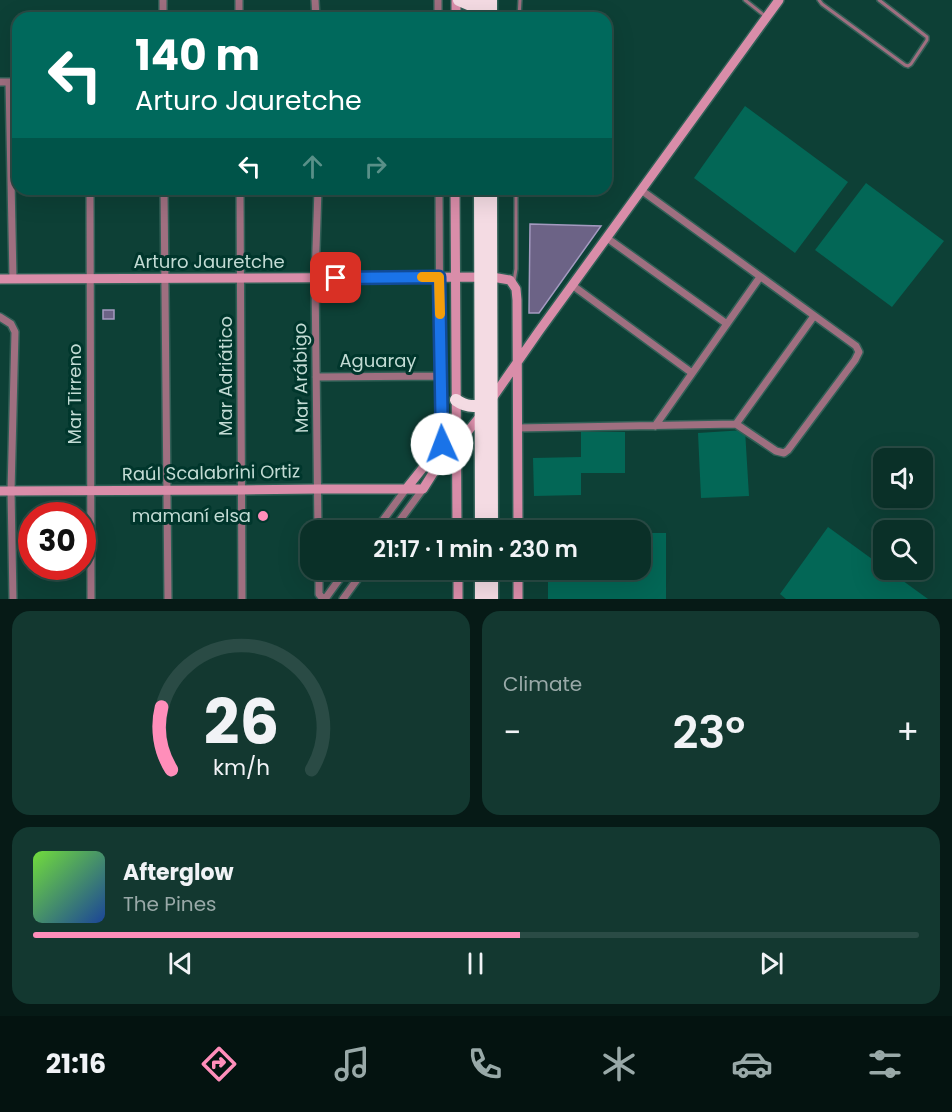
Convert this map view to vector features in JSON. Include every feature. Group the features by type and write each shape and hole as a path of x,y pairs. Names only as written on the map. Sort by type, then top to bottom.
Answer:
{"highway":[{"path":"458,0 484,12 492,0"},
{"path":"480,195 486,277"},
{"path":"481,520 486,277 491,195"},
{"path":"456,400 467,406 484,407"},
{"path":"484,407 491,520"},
{"path":"481,580 481,599"},
{"path":"492,580 492,599"}],"main road":[{"path":"423,489 440,462 456,446 517,364 779,0"},
{"path":"455,195 457,520"},
{"name":"Arturo Jauretche","path":"0,279 486,277 510,279 513,283"},
{"path":"513,283 516,289 517,329 518,520"},
{"path":"517,329 530,336 539,331"},
{"path":"406,489 442,444 456,422"},
{"name":"Raúl Scalabrini Ortiz","path":"0,491 423,489"},
{"path":"458,580 458,599"},
{"path":"518,580 518,599"}],"street":[{"path":"0,82 9,82 13,279"},
{"path":"518,428 736,423 776,451 784,453 855,360 859,352 856,346 641,189"},
{"name":"Mar Tirreno","path":"90,195 91,599"},
{"path":"164,195 168,599"},
{"name":"Mar Adriático","path":"240,195 242,599"},
{"name":"Mar Arábigo","path":"318,195 315,279 318,520"},
{"path":"439,195 442,444"},
{"path":"607,238 726,324"},
{"path":"655,426 760,277"},
{"path":"572,285 692,373"},
{"path":"736,423 814,316"},
{"path":"0,317 11,324 15,332 11,491 13,599"},
{"name":"Aguaray","path":"316,376 440,376"},
{"path":"383,520 406,489"},
{"path":"400,520 423,489"},
{"path":"319,580 320,594 324,599 338,580"},
{"path":"343,599 357,580"}],"lane":[{"path":"744,0 766,17"},
{"path":"819,0 908,66 927,37 879,0"},
{"path":"513,283 516,269 516,195"}],"green space":[{"path":"745,106 848,182 795,253 694,178"},
{"path":"866,183 944,241 892,307 815,250"},
{"path":"745,430 749,496 701,498 698,433"},
{"path":"581,432 625,432 625,473 581,473 581,495 534,496 533,458 581,457"},
{"path":"828,527 873,560 873,580 902,580 928,599 786,599 780,594"},
{"path":"651,533 666,533 666,599 548,599 548,580 651,580"}],"building":[{"path":"530,224 601,226 539,313 529,313"},
{"path":"103,310 114,310 114,319 103,319"}],"slow traffic":[{"path":"422,277 439,277 440,314"}],"place":[{"name":"mamaní elsa","path":"263,516"}],"route":[{"path":"336,278 439,277 442,444"}]}
